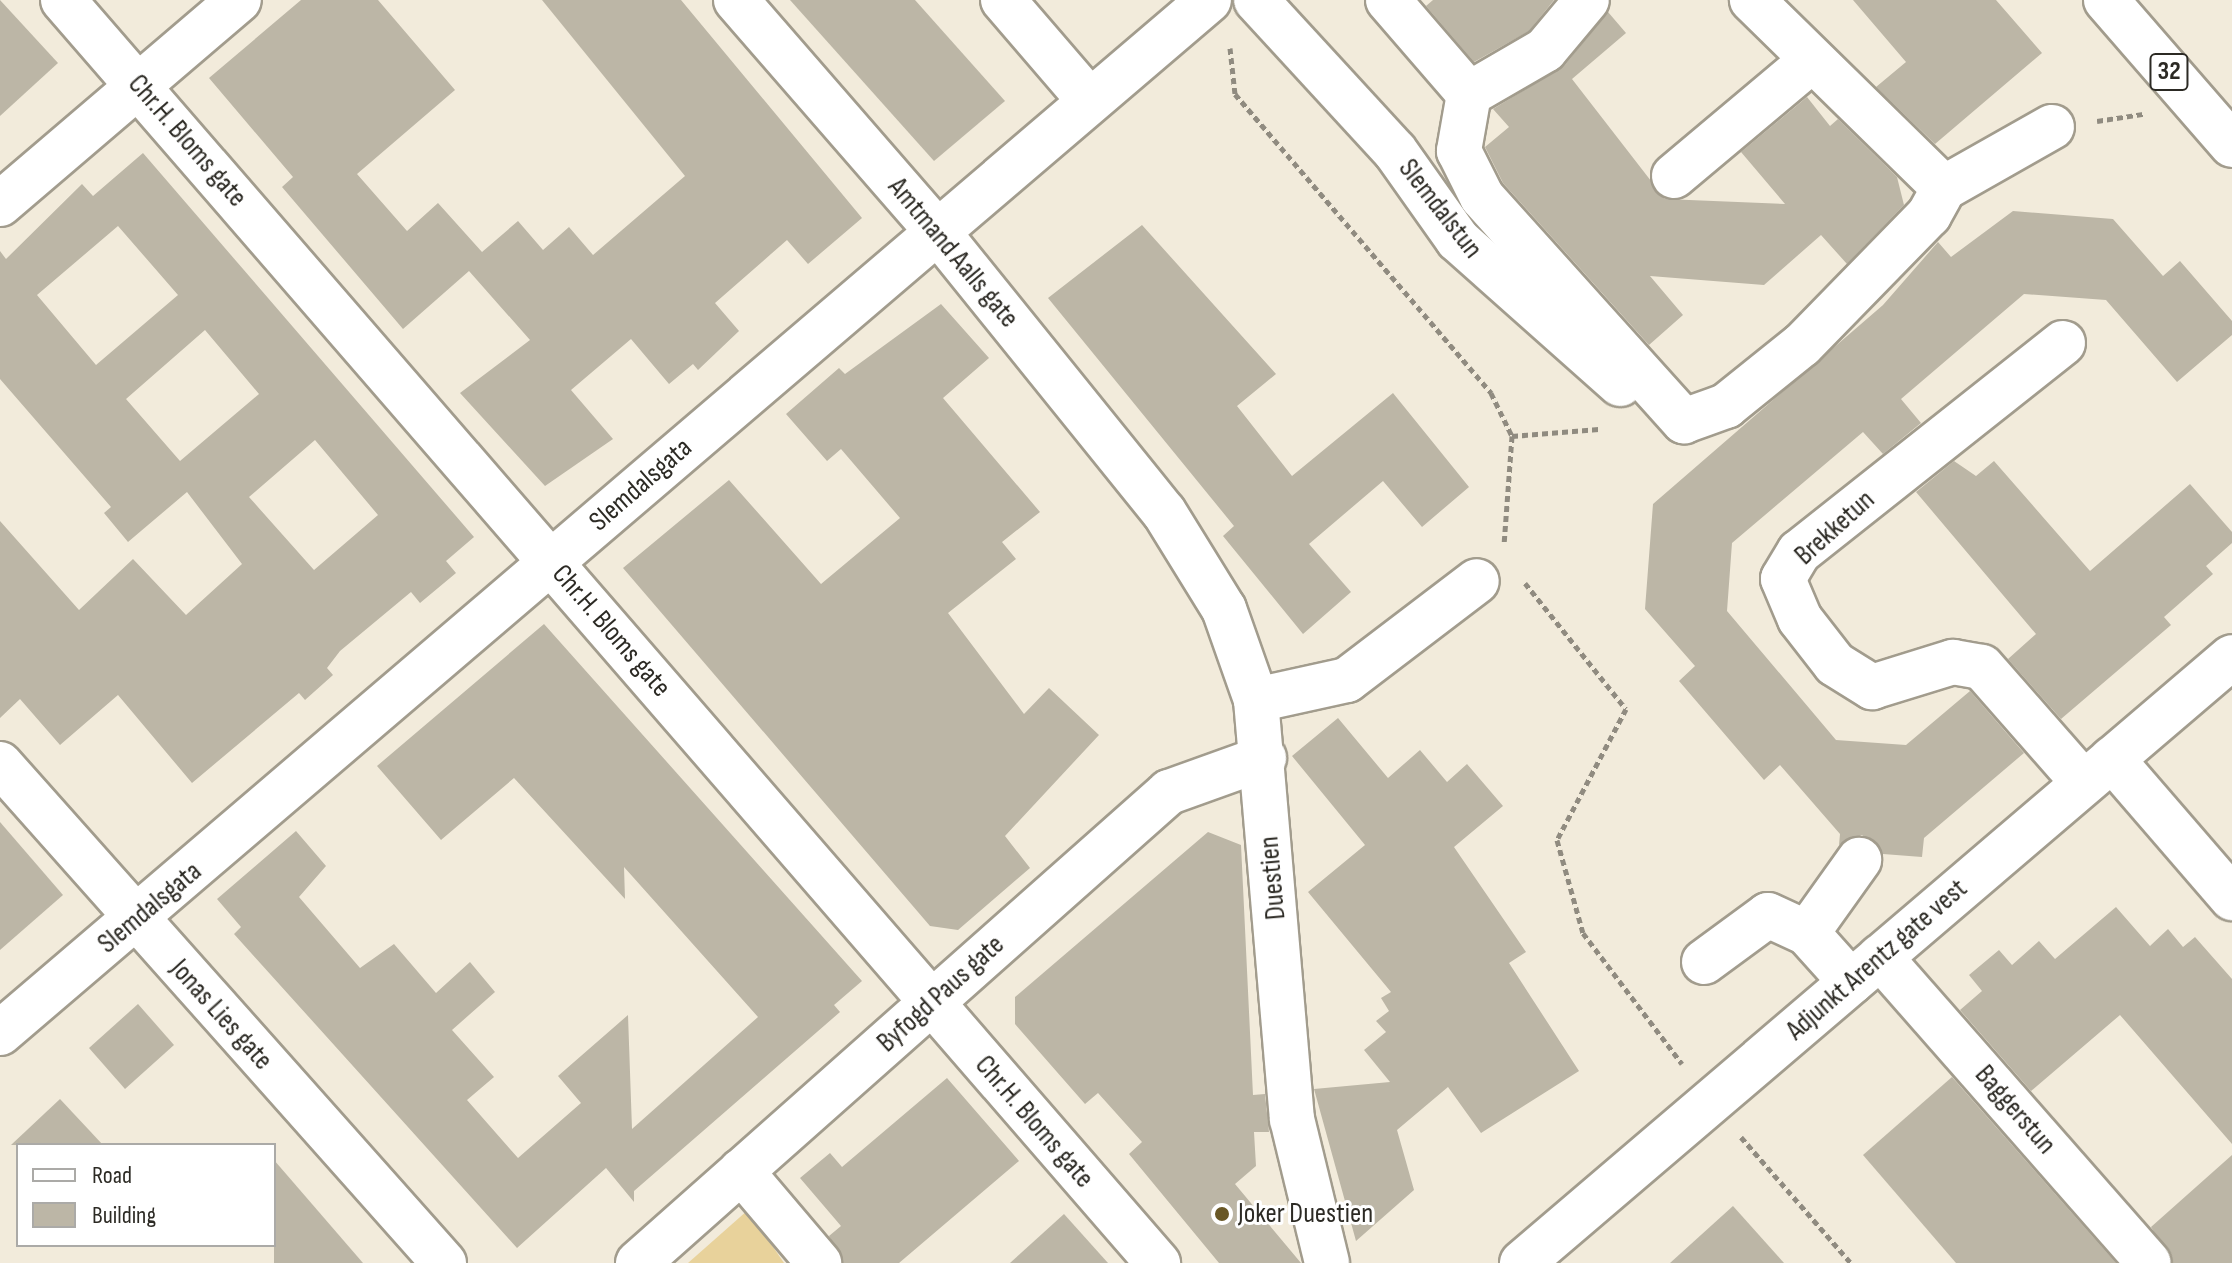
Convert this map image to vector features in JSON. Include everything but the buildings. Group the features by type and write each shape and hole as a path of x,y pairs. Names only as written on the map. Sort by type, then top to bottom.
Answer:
{"street":[{"name":"Chr.H. Bloms gate","path":"63,0 1158,1263"},
{"path":"0,204 239,0"},
{"name":"Amtmand Aalls gate","path":"736,0 937,231 1164,512"},
{"path":"1003,0 1090,101"},
{"name":"Slemdalsgata","path":"0,1033 136,921 1209,0"},
{"name":"Slemdalstun","path":"1256,0 1395,151 1458,240 1631,393 1684,421"},
{"path":"1388,0 1469,94 1545,50 1587,0"},
{"path":"1752,0 1944,188"},
{"name":"32","path":"2106,0 2232,145"},
{"path":"1674,176 1811,61"},
{"name":"Slemdalstun","path":"1469,94 1459,151 1482,197 1684,421"},
{"path":"1684,421 1726,406 1802,345 1929,215 1944,188 2052,127"},
{"name":"Brekketun","path":"2063,343 1799,552 1783,579 1800,619 1835,664 1872,687 1953,662 1982,667 2098,771"},
{"name":"Duestien","path":"1164,512 1224,609 1256,700 1264,758 1292,1119 1327,1263"},
{"path":"1256,700 1347,680 1500,571"},
{"name":"Adjunkt Arentz gate vest","path":"1522,1263 2232,657"},
{"name":"Byfogd Paus gate","path":"638,1263 1169,792 1264,758"},
{"name":"Jonas Lies gate","path":"0,764 136,921 444,1263"},
{"path":"2098,771 2232,898"},
{"path":"1704,962 1768,915 1807,933 1859,860"},
{"name":"Baggerstun","path":"1807,933 1866,970 2149,1263"},
{"path":"741,1171 819,1263"}],"path":[{"path":"1235,94 1491,393 1512,436 1502,520 1500,571 1626,709 1557,840 1583,933 1711,1102 1851,1263"},
{"path":"2052,127 2160,111"}],"shaded area":[{"path":"748,1210 784,1263 688,1263"}],"place":[{"name":"Joker Duestien","path":"1222,1214"}]}
